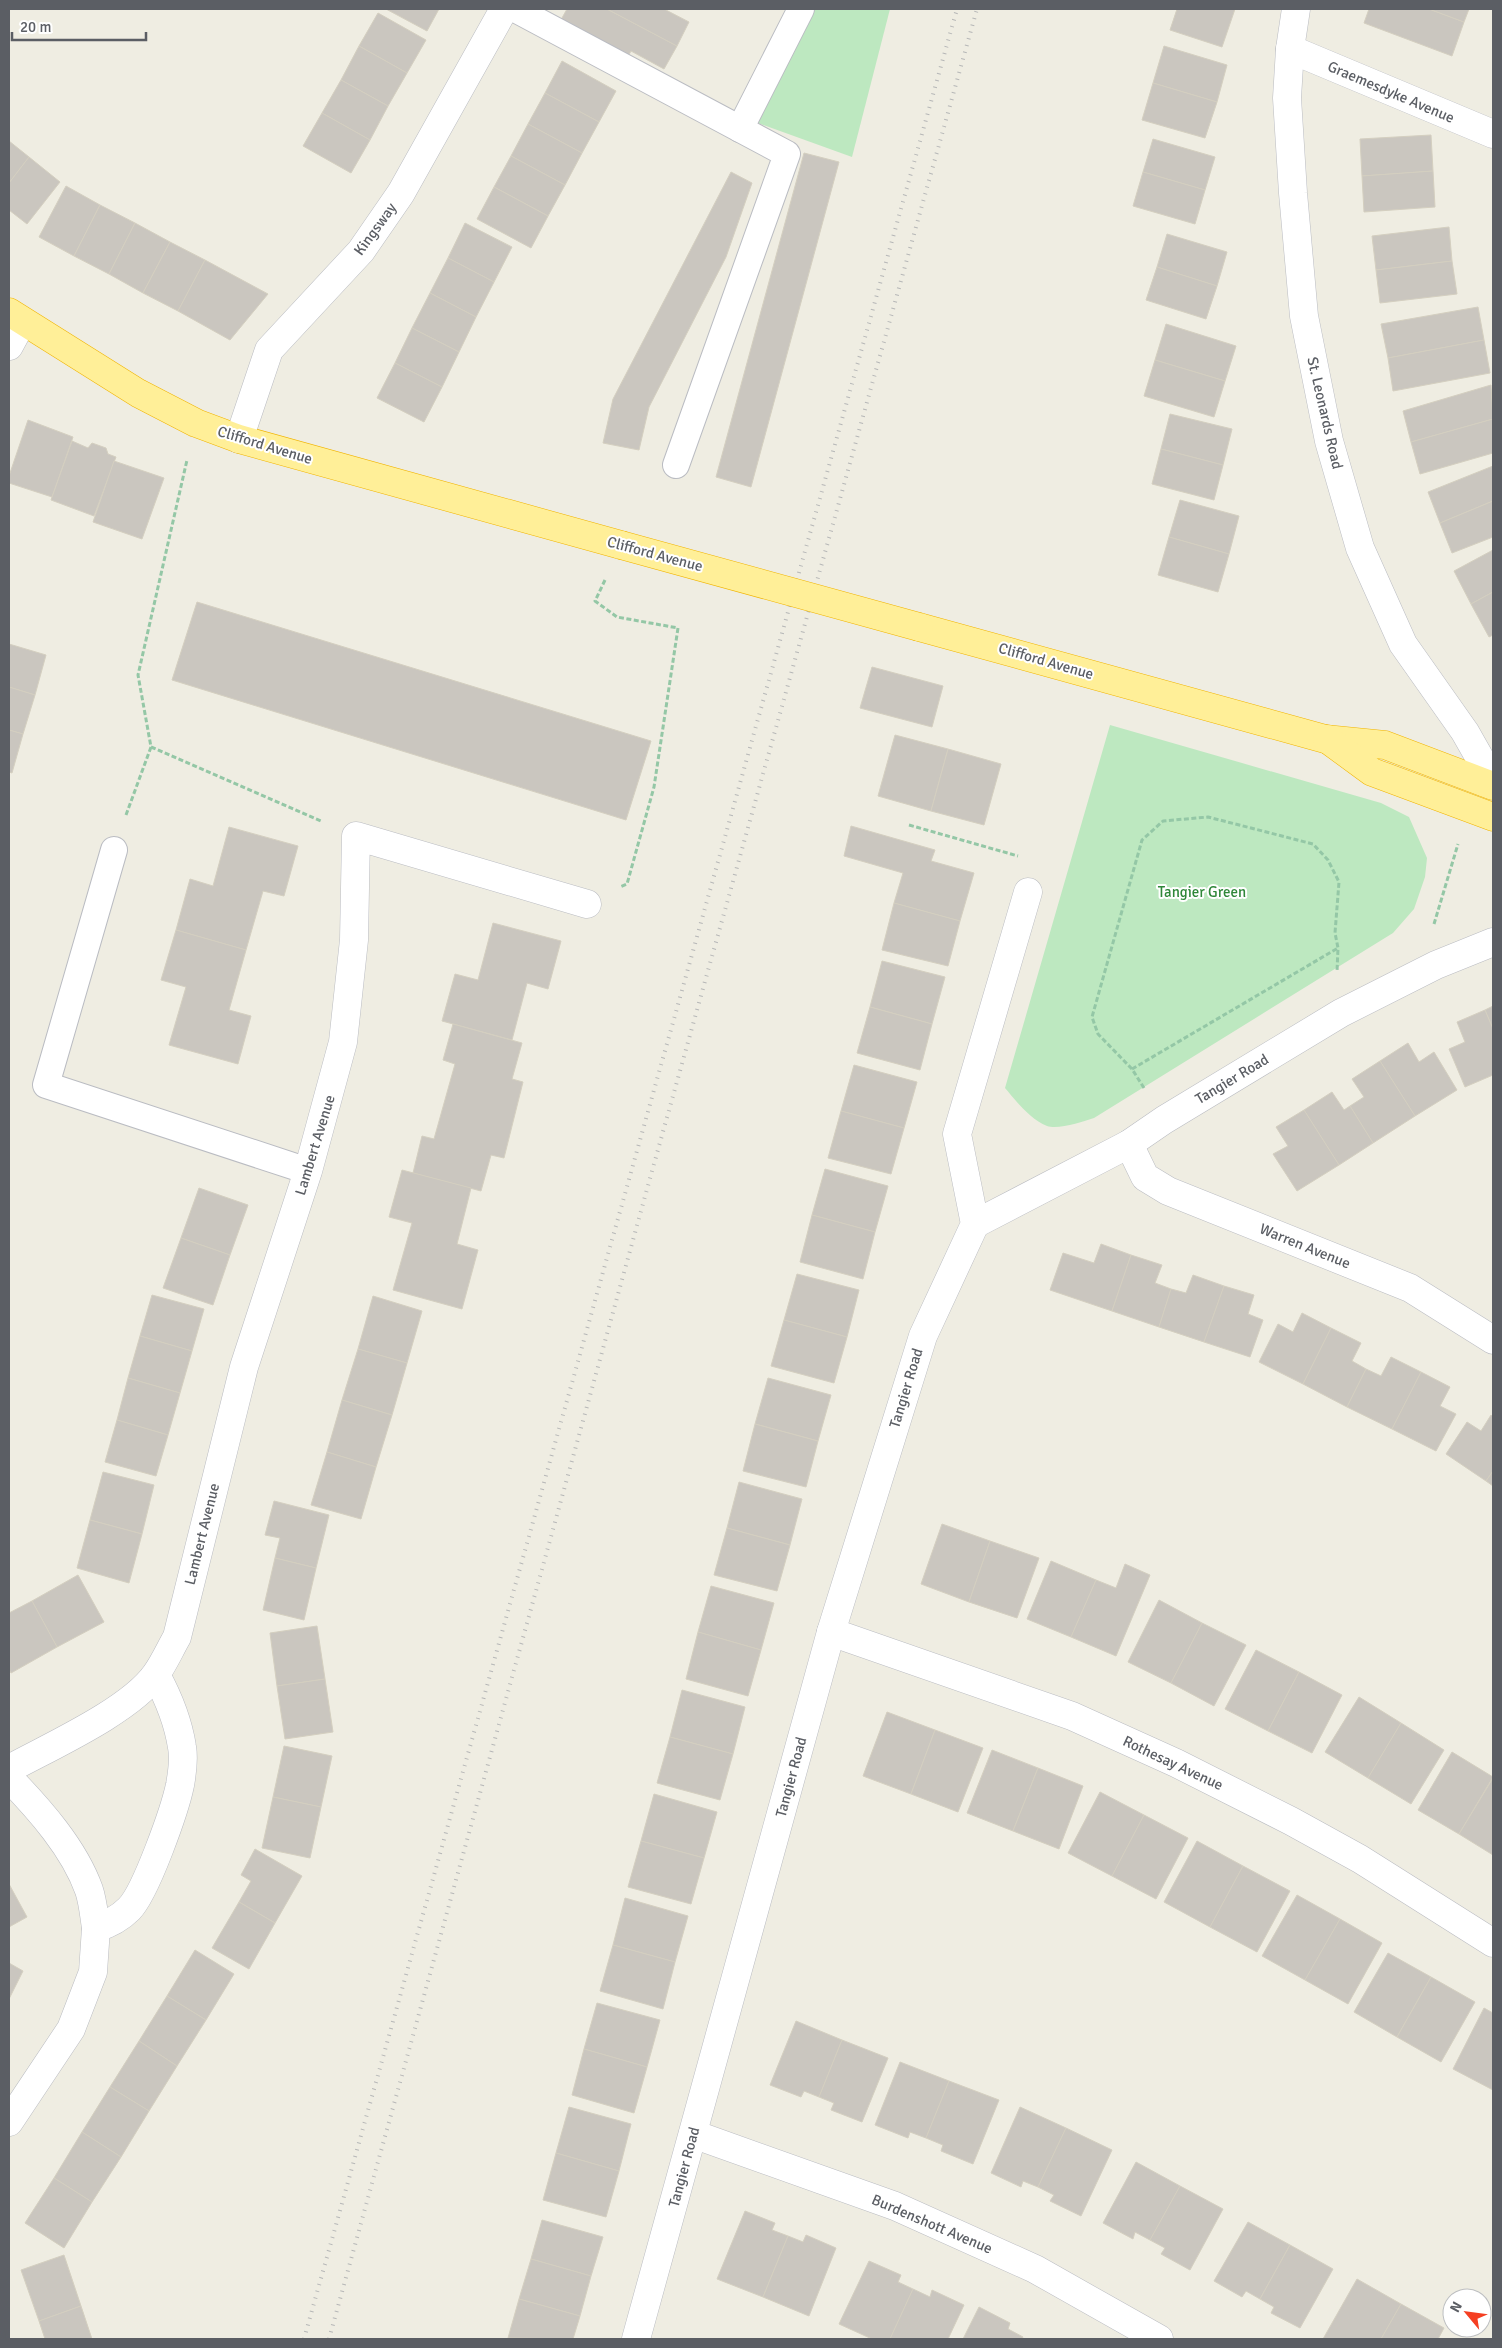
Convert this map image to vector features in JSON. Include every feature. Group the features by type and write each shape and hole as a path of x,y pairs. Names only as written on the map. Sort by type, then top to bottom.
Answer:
{"highway":[{"name":"Clifford Avenue","path":"15,317 138,393 196,423 239,438 620,545 1325,738 1386,745 1489,784"},
{"name":"Clifford Avenue","path":"1325,738 1372,772 1493,816"}],"street":[{"name":"Kingsway","path":"239,438 270,350 361,251 396,200 504,9"},
{"name":"St. Leonards Road","path":"1296,9 1290,50 1288,98 1304,316 1329,441 1360,548 1404,644 1465,732 1486,769 1489,784"},
{"name":"Graemesdyke Avenue","path":"1290,50 1493,134"},
{"path":"9,346 15,317"},
{"path":"356,836 587,904"},
{"name":"Lambert Avenue","path":"9,1769 109,1714 138,1692 156,1675 176,1637 244,1367 308,1171 343,1042 354,940 356,836"},
{"path":"975,1224 957,1134 1028,892"},
{"name":"Tangier Road","path":"636,2339 831,1632 922,1336 975,1224 1130,1144 1164,1120 1341,1013 1436,965 1493,942"},
{"name":"Warren Avenue","path":"1130,1144 1145,1177 1168,1192 1410,1288 1493,1340"},
{"name":"Rothesay Avenue","path":"831,1632 1072,1716 1176,1763 1291,1821 1360,1859 1493,1943"},
{"path":"96,1928 110,1923 130,1908 150,1870 171,1818 180,1784 182,1748 167,1694 156,1675"},
{"path":"9,1778 50,1825 73,1857 88,1890 96,1928 93,1972 71,2029 35,2080 9,2122"},
{"name":"Burdenshott Avenue","path":"693,2134 895,2206 1035,2268 1159,2339"}],"lane":[{"path":"515,9 787,154 676,465"},
{"path":"740,129 801,9"},
{"path":"114,850 46,1085 308,1171"}],"path":[{"path":"114,850 151,747 138,676 196,423"},
{"path":"587,904 627,884 654,787 678,628 616,616 595,602 620,545"},
{"path":"151,747 356,836"},
{"path":"1164,1120 1132,1069 1098,1034 1092,1017 1142,840 1163,821 1208,817 1313,844 1328,860 1339,882 1335,933 1338,948 1337,968 1341,1013"},
{"path":"909,825 1023,857 1028,892"},
{"path":"1436,965 1428,938 1439,911 1458,845"},
{"path":"1132,1069 1338,948"}],"green space":[{"path":"811,9 890,9 852,157 755,122"},
{"name":"Tangier Green","path":"1110,725 1381,803 1409,817 1427,858 1425,877 1414,909 1393,933 1094,1118 1070,1125 1052,1127 1041,1123 1029,1114 1005,1088"}],"building":[{"path":"386,9 439,9 427,31"},
{"path":"567,9 607,9 677,46 664,69 631,51 624,63 557,27"},
{"path":"607,9 664,9 689,22 677,46"},
{"path":"1177,9 1235,9 1222,47 1170,30"},
{"path":"1369,9 1429,9 1464,22 1452,56 1364,23"},
{"path":"1429,9 1469,9 1464,22"},
{"path":"378,13 426,40 407,73 359,46"},
{"path":"359,46 407,73 388,106 341,80"},
{"path":"1164,46 1227,65 1217,102 1153,83"},
{"path":"562,61 616,91 599,122 545,93"},
{"path":"341,80 388,106 370,140 322,113"},
{"path":"1153,83 1217,102 1205,138 1142,120"},
{"path":"545,93 599,122 582,153 528,124"},
{"path":"322,113 370,140 351,173 303,146"},
{"path":"528,124 582,153 565,185 511,156"},
{"path":"1431,135 1433,171 1362,176 1360,139"},
{"path":"1153,139 1215,157 1205,190 1143,172"},
{"path":"9,141 29,157 9,183"},
{"path":"804,153 839,162 751,487 716,477"},
{"path":"511,156 565,185 548,216 494,187"},
{"path":"29,157 60,182 27,224 9,210 9,183"},
{"path":"1433,171 1435,207 1364,212 1362,176"},
{"path":"731,172 752,183 726,257 649,407 639,450 603,443 613,399"},
{"path":"1143,172 1205,190 1195,224 1133,206"},
{"path":"66,186 100,205 74,256 39,237"},
{"path":"494,187 548,216 531,248 477,219"},
{"path":"100,205 135,223 109,274 74,256"},
{"path":"135,223 170,242 143,293 109,274"},
{"path":"465,223 512,247 494,282 448,258"},
{"path":"1449,227 1452,261 1376,270 1372,236"},
{"path":"1167,234 1227,252 1217,286 1157,267"},
{"path":"170,242 205,260 178,311 143,293"},
{"path":"448,258 494,282 476,317 430,293"},
{"path":"205,260 268,294 230,340 178,311"},
{"path":"1452,261 1457,294 1380,303 1376,270"},
{"path":"1157,267 1217,286 1206,319 1146,300"},
{"path":"430,293 476,317 459,352 412,328"},
{"path":"1478,307 1484,340 1388,358 1381,324"},
{"path":"1166,324 1236,346 1225,381 1155,360"},
{"path":"412,328 459,352 442,387 395,363"},
{"path":"1484,340 1490,373 1393,391 1388,358"},
{"path":"1155,360 1225,381 1214,417 1144,396"},
{"path":"395,363 442,387 424,422 377,398"},
{"path":"1491,385 1493,419 1411,442 1403,411"},
{"path":"1170,414 1232,429 1223,465 1161,449"},
{"path":"1493,419 1493,453 1420,474 1411,442"},
{"path":"28,420 73,437 52,497 9,483 9,476"},
{"path":"72,441 88,448 92,443 106,448 108,454 116,457 94,516 51,500"},
{"path":"1161,449 1223,465 1214,500 1152,484"},
{"path":"114,461 164,478 142,539 93,522"},
{"path":"1493,466 1493,501 1440,523 1428,492"},
{"path":"1180,500 1239,516 1229,554 1169,537"},
{"path":"1493,501 1493,537 1452,553 1440,523"},
{"path":"1169,537 1229,554 1218,592 1158,575"},
{"path":"1493,550 1493,592 1471,604 1454,571"},
{"path":"1493,592 1493,635 1489,637 1471,604"},
{"path":"197,602 651,741 626,820 172,680"},
{"path":"9,644 46,655 35,695 9,687"},
{"path":"872,667 943,686 932,727 860,708"},
{"path":"9,687 35,695 23,734 9,730"},
{"path":"9,730 23,734 12,773 9,772"},
{"path":"895,735 948,749 931,811 878,796"},
{"path":"948,749 1001,764 984,825 931,811"},
{"path":"851,826 935,850 931,861 974,873 960,921 894,903 903,873 844,856"},
{"path":"229,827 298,846 284,896 263,891 246,950 176,930 190,879 213,886"},
{"path":"894,903 960,921 948,966 882,950"},
{"path":"493,923 561,941 548,989 527,983 512,1040 442,1021 455,974 478,980"},
{"path":"176,930 246,950 229,1010 251,1016 238,1064 169,1045 186,987 161,980"},
{"path":"882,961 945,977 932,1024 870,1007"},
{"path":"1493,1006 1493,1029 1485,1010"},
{"path":"870,1007 932,1024 920,1070 857,1053"},
{"path":"1485,1010 1493,1029 1493,1075 1465,1087 1449,1049 1465,1042 1457,1022"},
{"path":"453,1024 522,1043 512,1079 523,1082 504,1158 491,1155 481,1191 413,1173 422,1136 434,1139 455,1064 443,1060"},
{"path":"1408,1043 1419,1062 1434,1052 1457,1090 1415,1116 1380,1061"},
{"path":"1380,1061 1415,1116 1373,1143 1350,1106 1364,1097 1352,1079"},
{"path":"854,1065 917,1082 904,1128 841,1111"},
{"path":"1332,1092 1344,1110 1350,1106 1373,1143 1339,1165 1304,1110"},
{"path":"1304,1110 1339,1165 1297,1191 1273,1154 1288,1146 1276,1127"},
{"path":"841,1111 904,1128 891,1174 828,1158"},
{"path":"825,1169 888,1186 875,1232 812,1215"},
{"path":"402,1170 471,1188 457,1244 478,1250 462,1309 393,1290 412,1223 389,1217"},
{"path":"199,1188 248,1205 230,1255 181,1238"},
{"path":"812,1215 875,1232 863,1279 800,1262"},
{"path":"181,1238 230,1255 213,1305 163,1288"},
{"path":"1101,1244 1131,1255 1112,1311 1050,1290 1063,1253 1094,1263"},
{"path":"1131,1255 1162,1265 1155,1283 1171,1289 1159,1327 1112,1311"},
{"path":"797,1274 859,1290 847,1337 784,1320"},
{"path":"1193,1275 1224,1286 1204,1342 1159,1327 1171,1289 1186,1293"},
{"path":"1224,1286 1254,1295 1248,1314 1263,1320 1250,1357 1204,1342"},
{"path":"152,1295 204,1309 192,1351 140,1336"},
{"path":"373,1296 422,1311 407,1363 358,1349"},
{"path":"1302,1313 1331,1328 1303,1384 1259,1362 1278,1324 1293,1332"},
{"path":"784,1320 847,1337 834,1383 771,1366"},
{"path":"1331,1328 1361,1343 1352,1361 1366,1369 1347,1407 1303,1384"},
{"path":"140,1336 192,1351 180,1393 128,1378"},
{"path":"358,1349 407,1363 392,1415 342,1400"},
{"path":"1391,1357 1421,1372 1392,1429 1347,1407 1366,1369 1381,1376"},
{"path":"1421,1372 1450,1387 1440,1406 1456,1414 1436,1451 1392,1429"},
{"path":"128,1378 180,1393 168,1435 117,1420"},
{"path":"768,1378 831,1395 818,1441 755,1424"},
{"path":"342,1400 392,1415 376,1467 327,1452"},
{"path":"1491,1415 1493,1417 1493,1471 1486,1481 1446,1454 1467,1422 1481,1431"},
{"path":"117,1420 168,1435 156,1476 105,1462"},
{"path":"755,1424 818,1441 806,1487 743,1471"},
{"path":"327,1452 376,1467 361,1519 311,1505"},
{"path":"1493,1471 1493,1486 1486,1481"},
{"path":"103,1472 154,1485 142,1534 90,1520"},
{"path":"739,1482 802,1499 790,1545 727,1528"},
{"path":"274,1501 329,1515 316,1568 275,1558 280,1538 265,1535"},
{"path":"90,1520 142,1534 129,1583 77,1568"},
{"path":"942,1524 990,1541 969,1602 921,1584"},
{"path":"727,1528 790,1545 777,1591 714,1575"},
{"path":"990,1541 1039,1558 1017,1618 969,1602"},
{"path":"275,1558 316,1568 304,1620 263,1610"},
{"path":"1051,1561 1096,1580 1071,1637 1027,1619"},
{"path":"1125,1564 1150,1575 1116,1656 1071,1637 1096,1580 1116,1588"},
{"path":"78,1575 104,1622 57,1647 32,1601"},
{"path":"711,1586 774,1603 761,1650 698,1632"},
{"path":"1159,1600 1202,1623 1171,1683 1128,1662"},
{"path":"32,1601 57,1647 11,1673 9,1669 9,1613"},
{"path":"1202,1623 1246,1645 1214,1706 1171,1683"},
{"path":"317,1626 325,1679 277,1686 270,1633"},
{"path":"698,1632 761,1650 748,1696 686,1679"},
{"path":"1256,1650 1299,1672 1268,1731 1225,1709"},
{"path":"1299,1672 1342,1695 1312,1753 1268,1731"},
{"path":"325,1679 333,1732 285,1739 277,1686"},
{"path":"682,1690 745,1707 733,1754 670,1737"},
{"path":"1359,1697 1401,1723 1368,1778 1325,1752"},
{"path":"887,1712 935,1730 911,1794 863,1776"},
{"path":"1401,1723 1444,1750 1411,1804 1368,1778"},
{"path":"935,1730 983,1748 958,1812 911,1794"},
{"path":"670,1737 733,1754 720,1800 657,1783"},
{"path":"284,1746 332,1756 321,1807 273,1797"},
{"path":"992,1750 1038,1768 1013,1831 967,1813"},
{"path":"1452,1752 1493,1777 1459,1834 1418,1810"},
{"path":"1038,1768 1083,1786 1059,1849 1013,1831"},
{"path":"1493,1778 1493,1855 1459,1834"},
{"path":"1100,1792 1144,1815 1112,1876 1068,1853"},
{"path":"654,1794 717,1812 704,1858 641,1841"},
{"path":"273,1797 321,1807 310,1858 262,1848"},
{"path":"1144,1815 1188,1838 1156,1899 1112,1876"},
{"path":"641,1841 704,1858 691,1904 628,1887"},
{"path":"1197,1841 1243,1866 1210,1927 1164,1902"},
{"path":"255,1849 302,1876 275,1923 239,1902 251,1881 241,1875"},
{"path":"1243,1866 1290,1891 1257,1952 1210,1927"},
{"path":"9,1884 27,1917 9,1927"},
{"path":"1297,1895 1340,1919 1305,1980 1262,1956"},
{"path":"625,1898 688,1916 675,1962 613,1945"},
{"path":"239,1902 275,1923 249,1969 212,1948"},
{"path":"1340,1919 1382,1943 1348,2004 1305,1980"},
{"path":"613,1945 675,1962 663,2009 600,1991"},
{"path":"195,1950 234,1974 206,2020 167,1996"},
{"path":"1388,1953 1431,1977 1397,2037 1354,2012"},
{"path":"9,1963 23,1971 9,1999"},
{"path":"1431,1977 1475,2002 1441,2062 1397,2037"},
{"path":"167,1996 206,2020 177,2066 139,2041"},
{"path":"597,2003 660,2020 647,2067 584,2049"},
{"path":"1484,2008 1493,2013 1493,2090 1453,2069"},
{"path":"796,2021 842,2040 819,2097 804,2091 801,2097 770,2085"},
{"path":"842,2040 888,2058 862,2122 831,2110 834,2103 819,2097"},
{"path":"139,2041 177,2066 149,2111 110,2087"},
{"path":"584,2049 647,2067 634,2113 572,2095"},
{"path":"900,2062 949,2081 926,2138 910,2132 908,2138 875,2125"},
{"path":"949,2081 999,2100 973,2164 941,2151 943,2145 926,2138"},
{"path":"110,2087 149,2111 121,2157 82,2132"},
{"path":"569,2107 631,2124 619,2171 556,2153"},
{"path":"1020,2107 1066,2128 1038,2187 1023,2181 1021,2187 991,2173"},
{"path":"1066,2128 1112,2150 1081,2216 1050,2201 1054,2195 1038,2187"},
{"path":"82,2132 121,2157 92,2202 54,2178"},
{"path":"556,2153 619,2171 606,2217 543,2200"},
{"path":"1136,2162 1180,2186 1150,2240 1135,2232 1133,2239 1103,2223"},
{"path":"54,2178 92,2202 64,2248 25,2223"},
{"path":"1180,2186 1223,2209 1190,2270 1161,2254 1165,2248 1150,2240"},
{"path":"745,2211 775,2223 772,2230 788,2236 763,2297 717,2279"},
{"path":"542,2220 603,2237 591,2276 531,2259"},
{"path":"1248,2222 1290,2245 1260,2299 1246,2291 1242,2297 1214,2281"},
{"path":"806,2235 836,2248 809,2316 763,2297 788,2236 803,2242"},
{"path":"1290,2245 1333,2269 1300,2328 1271,2313 1274,2307 1260,2299"},
{"path":"64,2255 81,2306 39,2321 21,2270"},
{"path":"531,2259 591,2276 580,2316 519,2299"},
{"path":"869,2261 901,2275 898,2282 913,2289 890,2339 872,2339 839,2324"},
{"path":"1357,2279 1401,2304 1381,2339 1323,2339"},
{"path":"913,2289 930,2297 932,2290 964,2305 948,2339 890,2339"},
{"path":"519,2299 580,2316 573,2339 508,2338"},
{"path":"1401,2304 1442,2327 1438,2339 1381,2339"},
{"path":"81,2306 92,2339 45,2339 39,2321"},
{"path":"979,2307 1010,2323 1008,2329 1023,2337 1022,2339 963,2339"}],"railway":[{"path":"304,2339 957,9"},
{"path":"329,2339 664,1128 977,9"}]}
